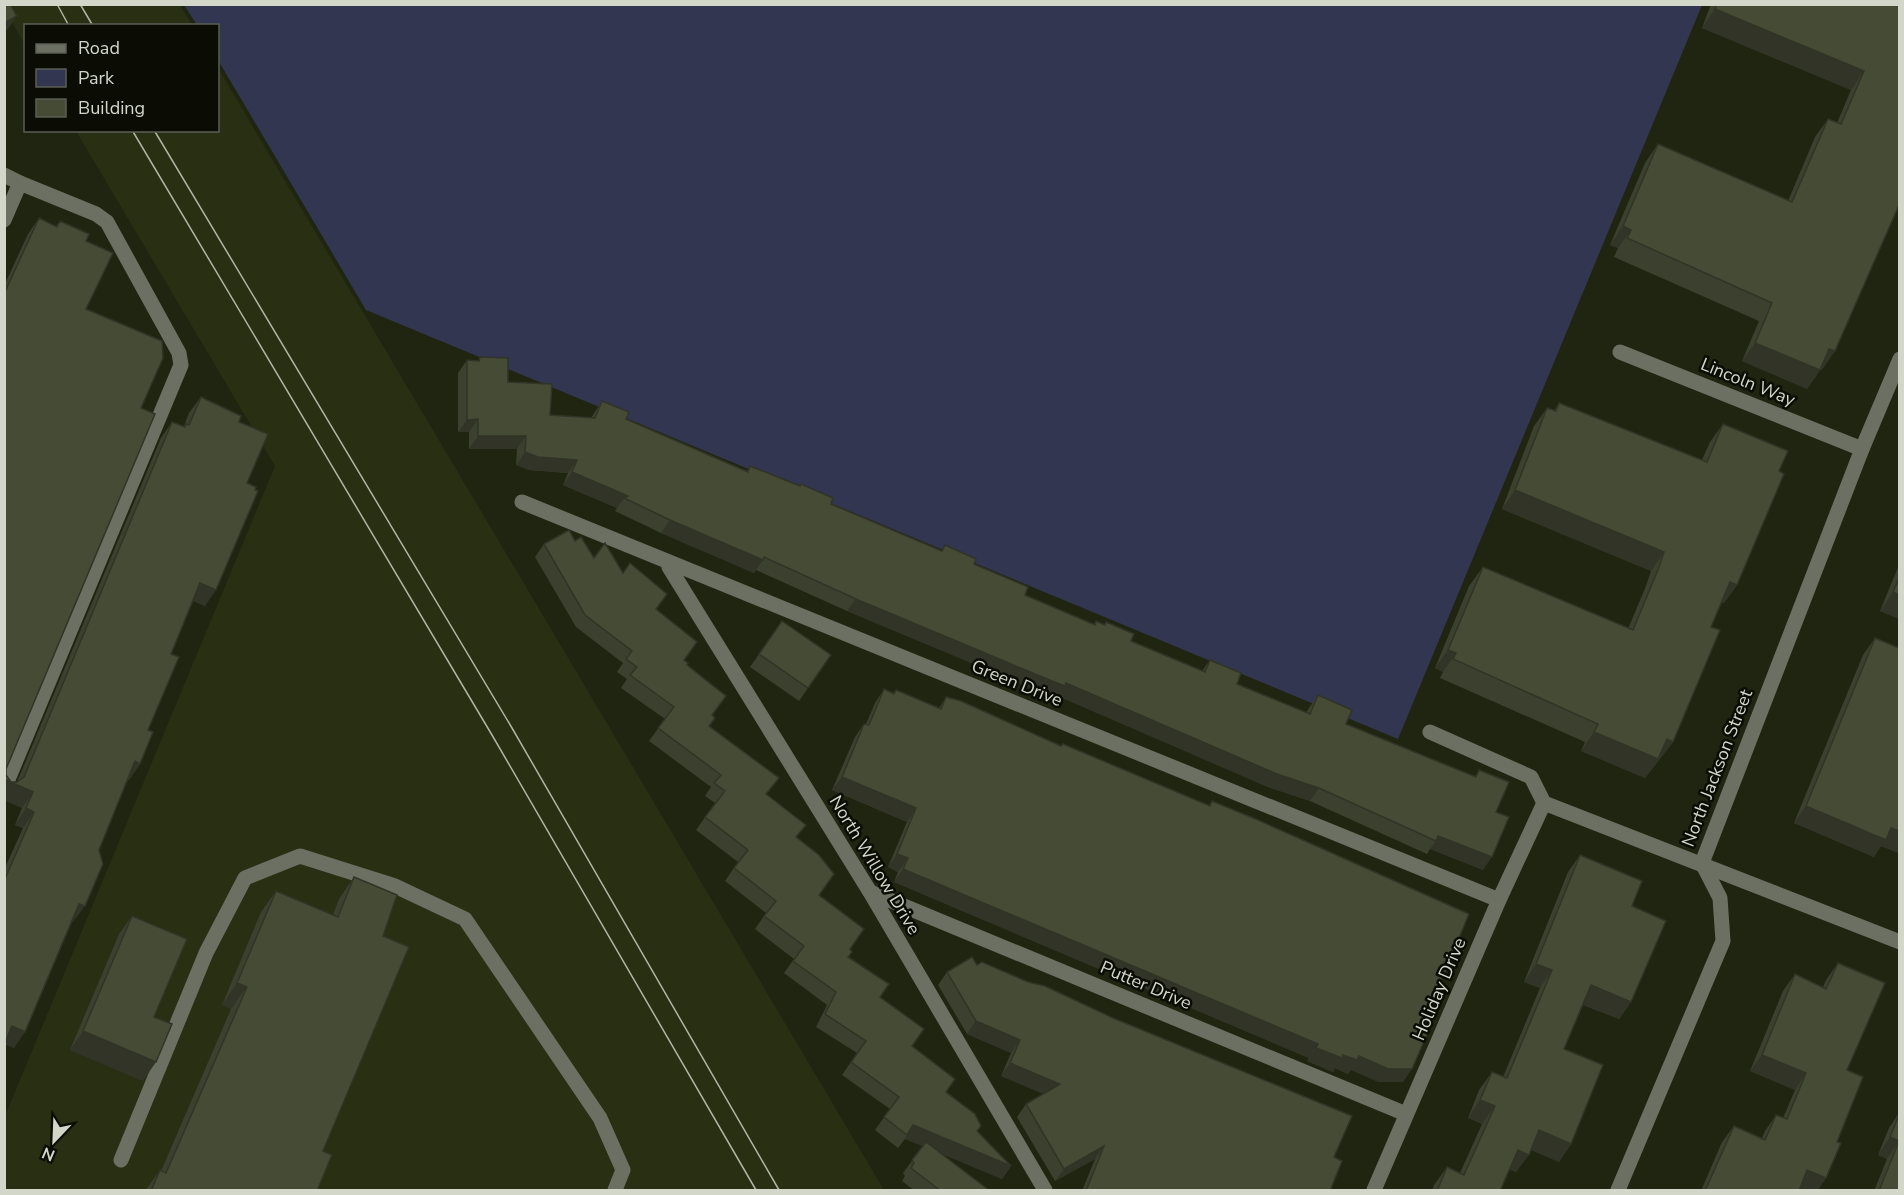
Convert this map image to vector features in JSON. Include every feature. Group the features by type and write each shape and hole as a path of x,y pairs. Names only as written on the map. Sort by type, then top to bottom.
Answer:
{"street":[{"path":"4,175 96,214 107,222 179,353 181,365 4,789"},
{"path":"4,220 20,183"},
{"name":"Lincoln Way","path":"1620,352 1862,449"},
{"name":"North Jackson Street","path":"1618,1191 1723,941 1720,898 1702,863 1899,359"},
{"name":"Green Drive","path":"522,502 1499,900"},
{"name":"North Willow Drive","path":"671,563 669,567 870,892 1045,1191"},
{"path":"1430,732 1531,777 1544,803 1899,942"},
{"name":"Holiday Drive","path":"1374,1191 1499,900 1544,803"},
{"path":"122,1160 206,953 244,878 300,856 395,886 465,919 600,1118 623,1170 615,1191"},
{"name":"Putter Drive","path":"870,892 1406,1114"}],"shaded area":[{"path":"4,5 180,5 191,24 24,24 24,43"},
{"path":"219,70 884,1190 5,1190 5,1116 275,466 77,132 219,132"}],"green space":[{"path":"184,5 1702,5 1398,739 366,310 219,62 219,24 196,24"}],"building":[{"path":"4,4 10,4 17,16 4,23"},
{"path":"1717,4 1899,4 1899,205 1835,351 1829,349 1820,370 1755,343 1772,303 1627,238 1631,230 1623,226 1658,144 1792,202 1828,119 1841,124 1864,71 1715,9"},
{"path":"39,218 57,227 60,221 89,234 86,241 113,253 86,309 162,341 163,358 141,408 155,414 6,769 6,775 11,782 17,782 24,777 172,422 185,427 186,424 189,425 201,397 241,416 239,422 268,434 247,483 256,487 255,490 258,491 216,590 200,583 171,654 179,657 148,730 153,732 140,764 135,761 99,850 103,864 85,906 79,904 25,1032 12,1026 4,1045 4,879 34,812 26,808 33,792 4,779 4,294"},
{"path":"480,357 508,358 508,382 552,384 550,415 595,418 602,401 629,412 626,419 748,472 750,466 800,486 801,484 833,498 831,504 942,551 945,545 976,559 974,564 1028,587 1025,595 1095,625 1096,621 1105,625 1106,622 1134,634 1131,641 1205,672 1210,660 1241,673 1237,684 1310,714 1318,695 1352,710 1346,724 1476,777 1479,770 1509,782 1496,812 1509,817 1492,857 1438,836 1436,841 1319,788 1277,774 1066,683 1065,686 1052,681 856,599 764,557 763,560 670,520 624,498 628,496 572,472 577,460 538,457 525,452 526,436 478,436 478,419 467,420 467,360 479,361"},
{"path":"1559,403 1707,462 1723,424 1788,451 1779,471 1784,474 1737,585 1730,582 1711,627 1720,630 1673,742 1667,739 1658,759 1594,732 1598,724 1453,659 1456,653 1448,650 1483,567 1633,630 1664,552 1515,490 1547,408 1556,411"},
{"path":"569,530 575,541 581,537 594,558 605,543 623,573 630,563 667,594 656,609 697,642 684,660 688,663 687,665 726,696 712,715 715,718 709,726 779,778 766,794 806,825 796,837 819,855 834,874 819,895 864,929 850,949 852,952 848,957 889,984 880,997 924,1029 912,1046 955,1079 946,1092 975,1114 981,1126 977,1131 1011,1166 913,1125 907,1135 884,1117 899,1097 851,1062 866,1041 825,1014 836,992 793,961 804,946 764,916 776,901 734,868 748,850 705,817 725,791 714,783 721,775 658,728 674,707 630,675 637,667 626,659 632,651 585,615 544,544"},
{"path":"1899,578 1899,595 1893,592"},
{"path":"782,621 831,655 808,688 759,654"},
{"path":"1875,638 1899,648 1899,831 1891,828 1886,840 1806,806"},
{"path":"884,689 894,694 896,690 941,709 946,697 961,701 1061,746 1063,744 1210,806 1212,801 1258,820 1469,914 1425,1020 1432,1023 1412,1069 1388,1069 1359,1056 1357,1060 1343,1055 1342,1058 1316,1048 1318,1044 903,869 908,858 897,854 916,808 842,777 864,724 869,725"},
{"path":"1580,855 1642,881 1632,906 1666,921 1631,1002 1591,985 1564,1049 1603,1065 1571,1144 1539,1130 1529,1155 1518,1150 1500,1191 1437,1191 1447,1167 1464,1175 1495,1106 1480,1100 1492,1072 1507,1078 1552,970 1536,964"},
{"path":"354,877 397,895 383,936 409,947 323,1151 332,1155 317,1191 151,1191 160,1170 166,1173 247,987 237,983 276,891 338,917"},
{"path":"132,916 187,939 154,1017 172,1024 156,1062 83,1031"},
{"path":"972,957 977,965 982,962 1028,982 1045,986 1113,1018 1352,1116 1334,1157 1342,1161 1330,1191 1086,1191 1104,1146 1064,1169 1026,1104 1060,1084 1010,1063 1020,1040 976,1021 947,972"},
{"path":"1838,963 1885,983 1847,1070 1863,1077 1837,1142 1841,1143 1826,1178 1807,1170 1799,1191 1705,1191 1734,1126 1765,1140 1776,1115 1787,1119 1806,1073 1762,1055 1795,974 1826,989"},
{"path":"1899,1115 1899,1141 1890,1137"},
{"path":"1899,1141 1899,1191 1879,1191"},
{"path":"926,1142 990,1191 941,1191 911,1168 914,1163 912,1160"}],"tram line":[{"path":"57,4 68,24"},
{"path":"80,4 92,24"},
{"path":"133,132 492,735 756,1190"},
{"path":"155,132 512,728 779,1190"}]}
